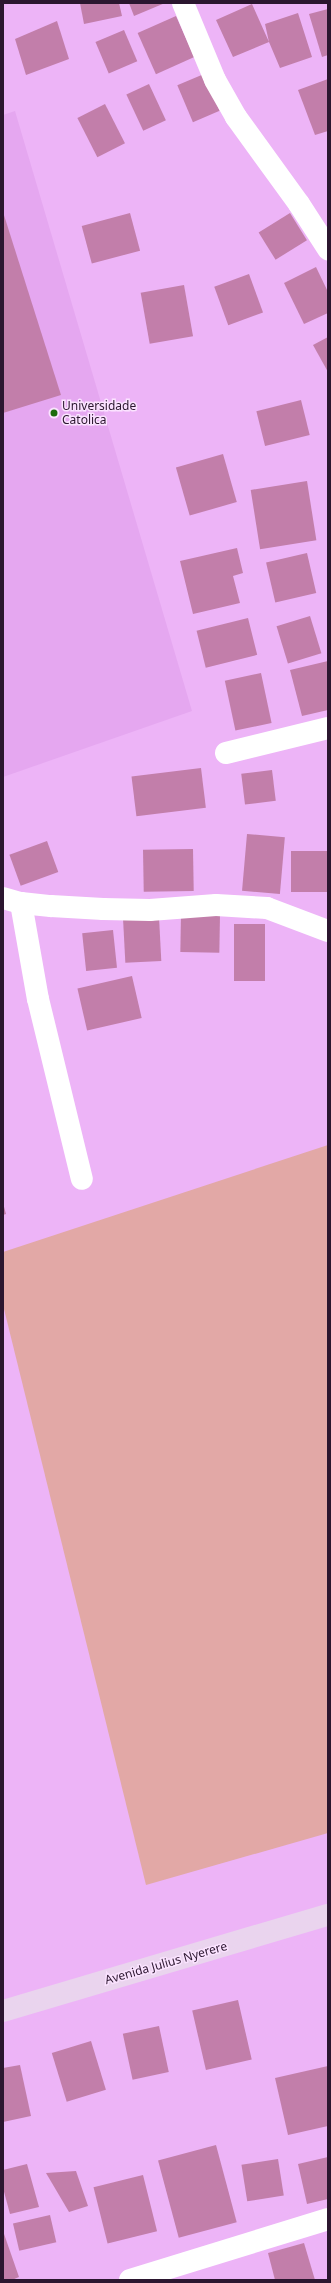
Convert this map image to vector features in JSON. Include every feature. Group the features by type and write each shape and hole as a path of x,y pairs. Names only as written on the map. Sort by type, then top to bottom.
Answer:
{"street":[{"path":"183,3 208,65 236,117 299,204 328,249"},
{"path":"226,753 328,728"},
{"path":"82,1179 12,900 135,909 216,905 267,908 328,931"},
{"name":"Avenida Julius Nyerere","path":"3,2011 328,1915"},
{"path":"130,2280 328,2219"}],"shaded area":[{"name":"Universidade Catolica","path":"15,111 192,711 3,777 3,115"},
{"path":"328,1145 328,1833 146,1885 3,1305 3,1252"}],"building":[{"path":"80,3 119,3 122,16 84,24"},
{"path":"129,3 165,3 134,16"},
{"path":"252,4 269,42 233,57 216,20"},
{"path":"328,9 328,55 322,57 309,14"},
{"path":"298,13 312,57 280,68 269,42 265,24"},
{"path":"176,16 194,57 156,74 138,33"},
{"path":"57,21 69,59 26,75 15,39"},
{"path":"124,30 137,61 109,73 95,42"},
{"path":"204,74 220,111 193,122 177,85"},
{"path":"328,79 328,131 315,135 298,90"},
{"path":"149,84 166,120 143,131 126,95"},
{"path":"105,104 125,143 97,157 77,118"},
{"path":"3,212 61,395 3,413"},
{"path":"130,213 140,251 92,264 82,226"},
{"path":"290,213 307,240 276,260 259,233"},
{"path":"316,267 328,292 328,313 304,324 284,283"},
{"path":"249,274 263,313 228,325 214,287"},
{"path":"184,285 193,336 150,344 141,293"},
{"path":"328,337 328,372 313,345"},
{"path":"301,400 310,435 265,446 256,411"},
{"path":"223,454 237,502 190,516 176,468"},
{"path":"307,481 316,540 260,549 251,490"},
{"path":"237,548 243,573 233,576 240,603 193,614 180,561"},
{"path":"307,553 316,593 275,602 266,562"},
{"path":"310,616 321,653 288,664 277,626"},
{"path":"248,618 257,655 206,668 197,631"},
{"path":"328,661 328,710 302,716 290,670"},
{"path":"261,673 272,723 235,731 225,681"},
{"path":"201,768 206,808 136,816 132,777"},
{"path":"272,770 276,801 245,805 241,774"},
{"path":"247,834 285,837 280,894 242,891"},
{"path":"47,841 58,872 21,886 9,855"},
{"path":"193,849 194,891 144,892 143,850"},
{"path":"291,851 328,851 328,892 291,892"},
{"path":"181,914 220,915 219,953 180,952"},
{"path":"159,917 161,961 125,963 123,919"},
{"path":"234,924 265,924 265,981 234,981"},
{"path":"113,930 117,968 86,971 82,933"},
{"path":"132,976 142,1018 87,1030 77,989"},
{"path":"3,1203 6,1214 3,1215"},
{"path":"238,2000 252,2059 206,2070 192,2011"},
{"path":"159,2026 169,2072 133,2080 123,2034"},
{"path":"91,2041 106,2090 67,2102 52,2053"},
{"path":"20,2065 31,2116 3,2122 3,2068"},
{"path":"328,2066 328,2126 288,2135 275,2078"},
{"path":"216,2145 237,2222 179,2238 158,2161"},
{"path":"328,2157 328,2199 307,2204 298,2164"},
{"path":"278,2159 284,2196 247,2201 241,2165"},
{"path":"27,2164 39,2207 10,2214 3,2188 3,2170"},
{"path":"76,2171 88,2206 69,2212 46,2173"},
{"path":"143,2175 157,2231 108,2244 94,2187"},
{"path":"50,2215 56,2242 19,2251 13,2224"},
{"path":"3,2231 19,2277 12,2280 3,2280"},
{"path":"304,2243 315,2280 275,2280 268,2253"}],"place":[{"name":"Universidade Catolica","path":"54,413"}]}
